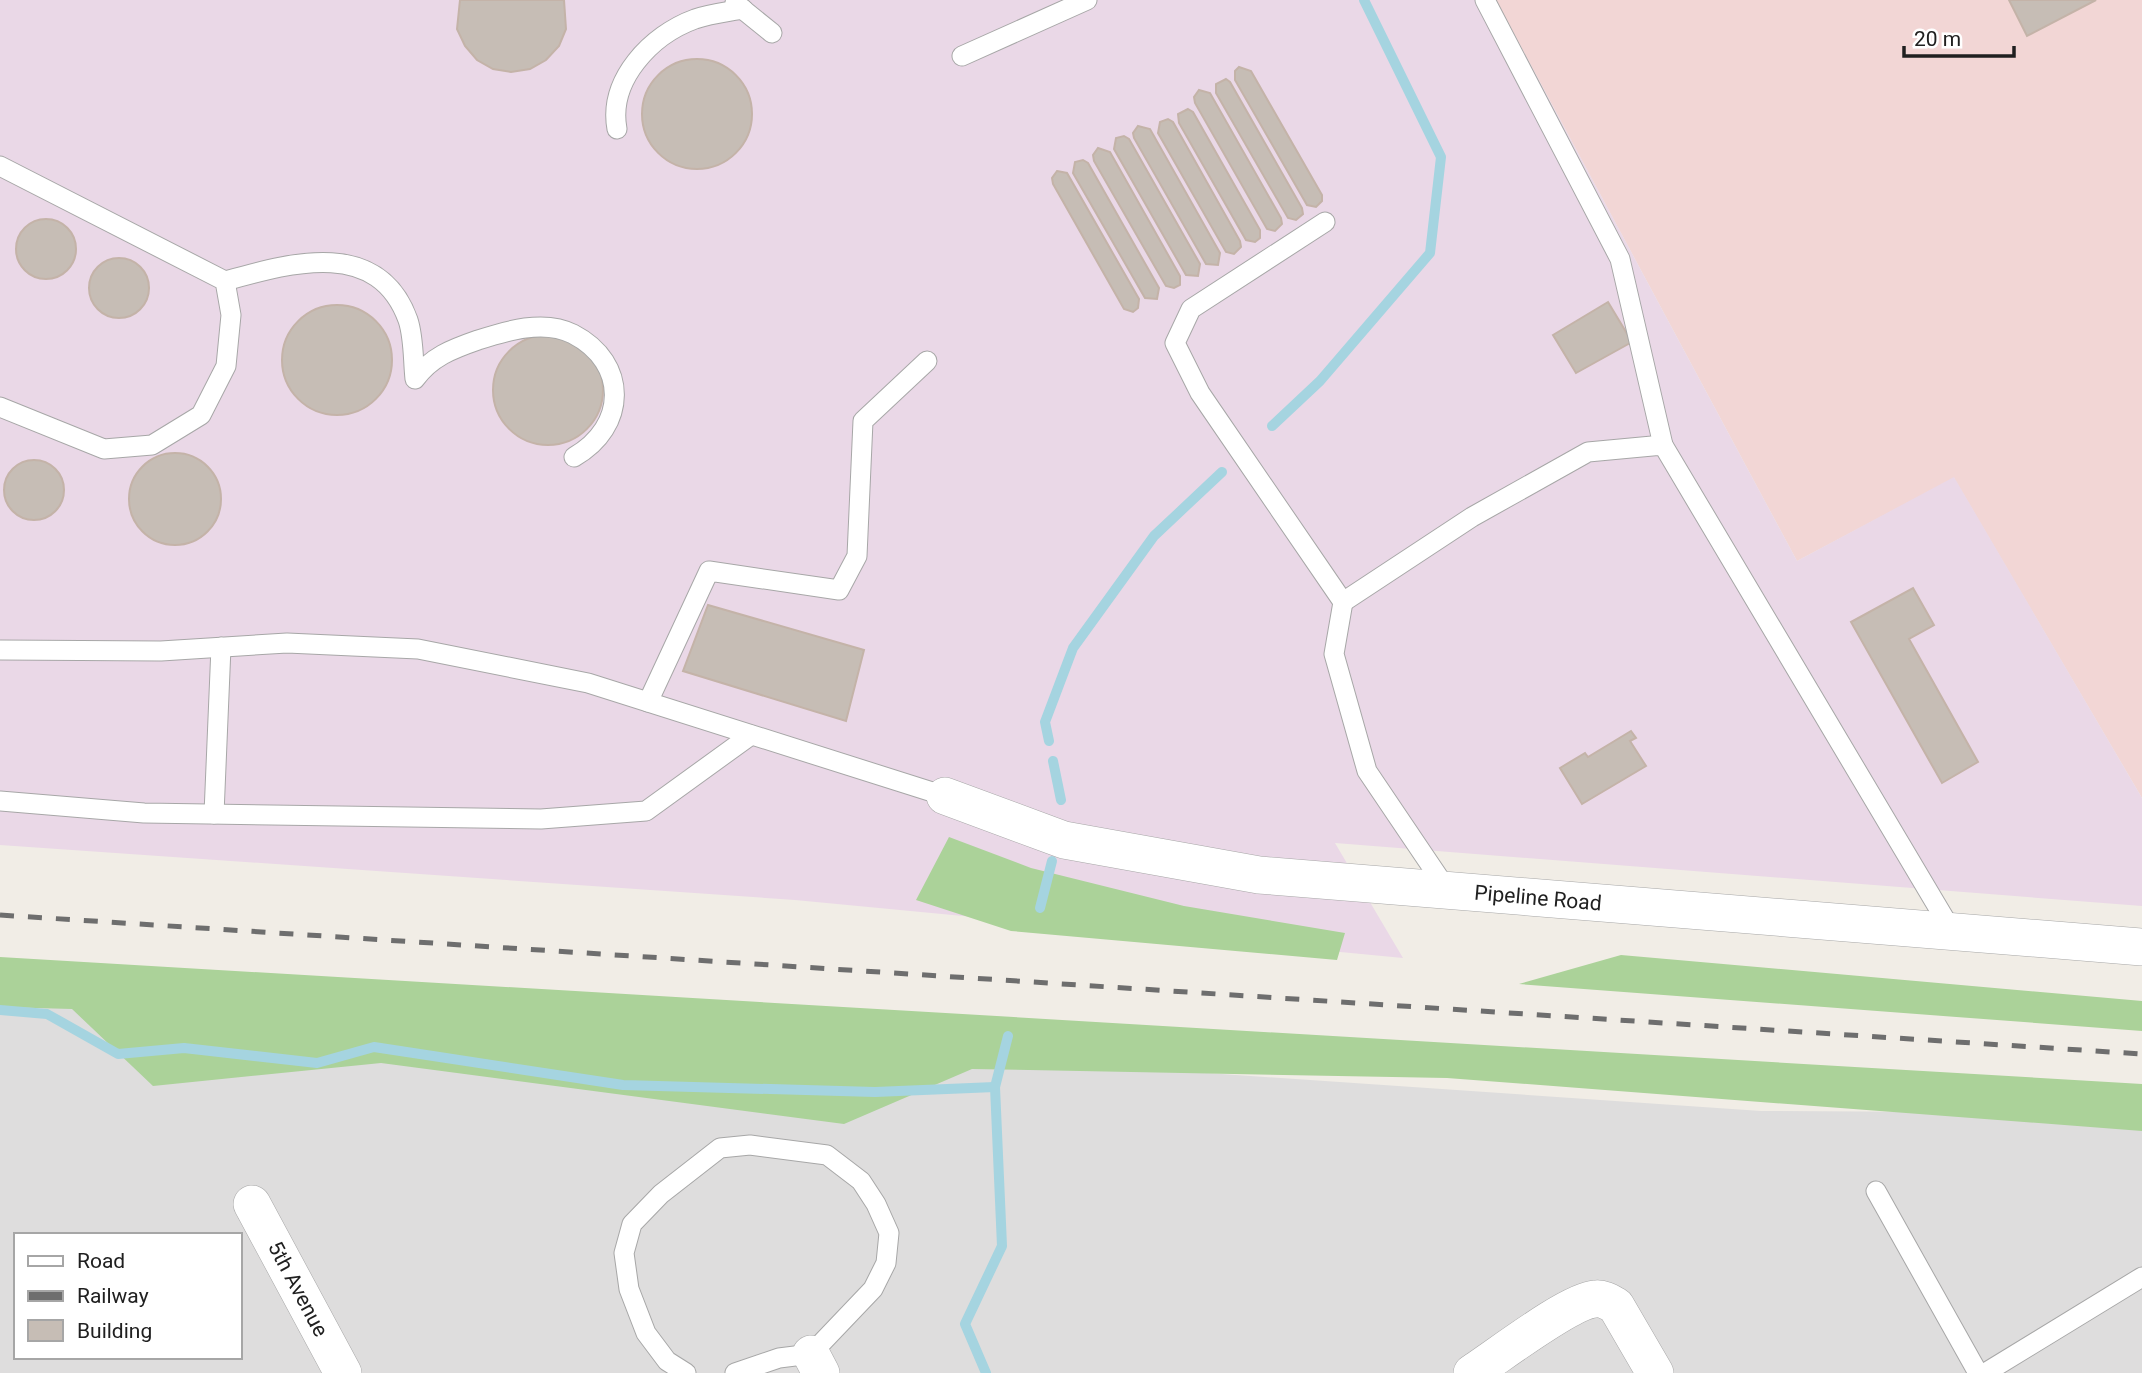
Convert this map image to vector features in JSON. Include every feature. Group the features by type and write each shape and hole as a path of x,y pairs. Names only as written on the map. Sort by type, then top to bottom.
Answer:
{"street":[{"name":"Pipeline Road","path":"945,796 1077,843 1259,875 2142,947"},
{"name":"5th Avenue","path":"252,1204 343,1373"},
{"path":"1472,1373 1572,1308 1595,1299 1606,1300 1616,1306 1655,1373"}],"lane":[{"path":"962,55 1087,0"},
{"path":"1485,0 1619,259 1663,445 1952,931"},
{"path":"617,129 614,110 630,69 657,38 695,19 737,5 772,33"},
{"path":"0,166 225,281 272,268 317,262 349,263 376,274 408,320 415,379 426,364 453,348 488,337 530,327 572,333 600,356 614,380 615,409 607,429 588,450 574,457"},
{"path":"1325,222 1191,309 1175,343 1200,393 1343,602 1334,654 1367,771 1448,891"},
{"path":"0,407 104,449 152,445 201,415 226,366 231,315 225,281"},
{"path":"649,702 709,571 838,590 857,556 863,421 927,361"},
{"path":"1343,602 1472,517 1588,452 1663,445"},
{"path":"0,650 160,651 288,643 418,649 588,683 945,796"},
{"path":"214,814 221,647"},
{"path":"0,801 144,813 541,819 646,811 751,735"},
{"path":"686,1373 667,1361 646,1333 629,1289 624,1253 632,1224 670,1186 720,1148 750,1145 827,1155 861,1181 889,1233 886,1262 873,1289 816,1363 779,1359 735,1373"},
{"path":"1876,1191 1978,1373"},
{"path":"1985,1373 2142,1277"}],"shaded area":[{"path":"0,0 1496,0 1797,561 1954,477 2142,798 2142,906 1335,843 1403,958 795,900 0,845"},
{"path":"1496,0 2142,0 2142,798 1954,478 1797,561"},
{"path":"0,990 1761,1111 2142,1113 2142,1373 0,1373"}],"green space":[{"path":"949,837 1031,868 1184,906 1345,933 1337,960 1011,931 916,900"},
{"path":"1621,955 2142,1001 2142,1031 1519,984"},
{"path":"0,957 2142,1084 2142,1131 1447,1078 972,1069 844,1124 381,1063 153,1086 72,1009 0,1007"}],"building":[{"path":"460,0 564,0 566,29 559,46 546,60 530,69 511,72 493,69 477,60 465,46 457,29"},
{"path":"2009,0 2096,0 2027,36"},
{"path":"697,59 718,63 736,75 748,93 752,114 748,135 736,153 718,165 697,169 676,165 658,153 646,135 642,114 646,93 658,75 676,63"},
{"path":"1239,67 1251,71 1322,195 1322,201 1316,207 1307,205 1235,80 1235,71"},
{"path":"1226,79 1302,208 1303,214 1296,220 1288,218 1216,93 1216,84"},
{"path":"1199,90 1210,93 1281,218 1282,224 1275,231 1267,229 1195,103 1194,97"},
{"path":"1188,109 1193,112 1260,230 1260,238 1255,242 1246,240 1179,123 1178,114"},
{"path":"1168,119 1173,122 1240,241 1241,247 1234,254 1226,252 1158,133 1160,122"},
{"path":"1138,126 1150,129 1220,253 1218,265 1206,264 1134,138 1133,133"},
{"path":"1124,136 1129,139 1200,264 1198,276 1186,275 1114,149 1116,138"},
{"path":"1098,148 1110,152 1180,276 1180,285 1174,288 1166,286 1094,161 1093,155"},
{"path":"1083,160 1088,163 1159,288 1157,299 1145,298 1073,173 1075,162"},
{"path":"1057,171 1067,173 1139,299 1138,308 1133,312 1124,309 1053,184 1052,178"},
{"path":"46,219 58,221 71,232 76,249 74,261 63,274 46,279 34,277 21,266 16,249 18,237 29,224"},
{"path":"113,258 125,258 144,271 149,288 147,300 136,313 125,318 113,318 94,305 89,294 89,282 102,263"},
{"path":"1608,302 1632,342 1576,373 1553,335"},
{"path":"337,305 358,309 376,321 388,339 392,360 388,381 376,399 358,411 337,415 316,411 298,399 286,381 282,360 286,339 298,321 316,309"},
{"path":"548,335 569,340 587,351 598,369 603,390 598,411 587,429 569,440 548,445 527,440 509,429 498,411 493,390 498,369 509,351 527,340"},
{"path":"175,453 193,457 208,466 217,481 221,499 217,517 208,532 193,541 175,545 157,541 142,532 133,517 129,499 133,481 142,466 157,457"},
{"path":"34,460 46,462 59,473 64,490 62,502 51,515 34,520 22,518 9,507 4,490 6,478 17,465"},
{"path":"1913,588 1934,625 1909,639 1978,762 1942,783 1851,622"},
{"path":"708,605 864,650 846,721 683,671"},
{"path":"1631,731 1636,738 1630,741 1646,766 1582,804 1560,768 1585,753 1588,757"}],"waterway":[{"path":"1272,426 1320,381 1430,253 1441,157 1364,0"},
{"path":"1049,741 1045,722 1073,648 1154,536 1222,472"},
{"path":"1053,761 1061,800"},
{"path":"1040,908 1052,861"},
{"path":"0,1010 47,1014 118,1054 184,1048 317,1063 374,1047 623,1085 875,1092 995,1087"},
{"path":"986,1373 965,1324 1002,1246 995,1087 1008,1036"}],"railway":[{"path":"0,915 2142,1054"}]}
